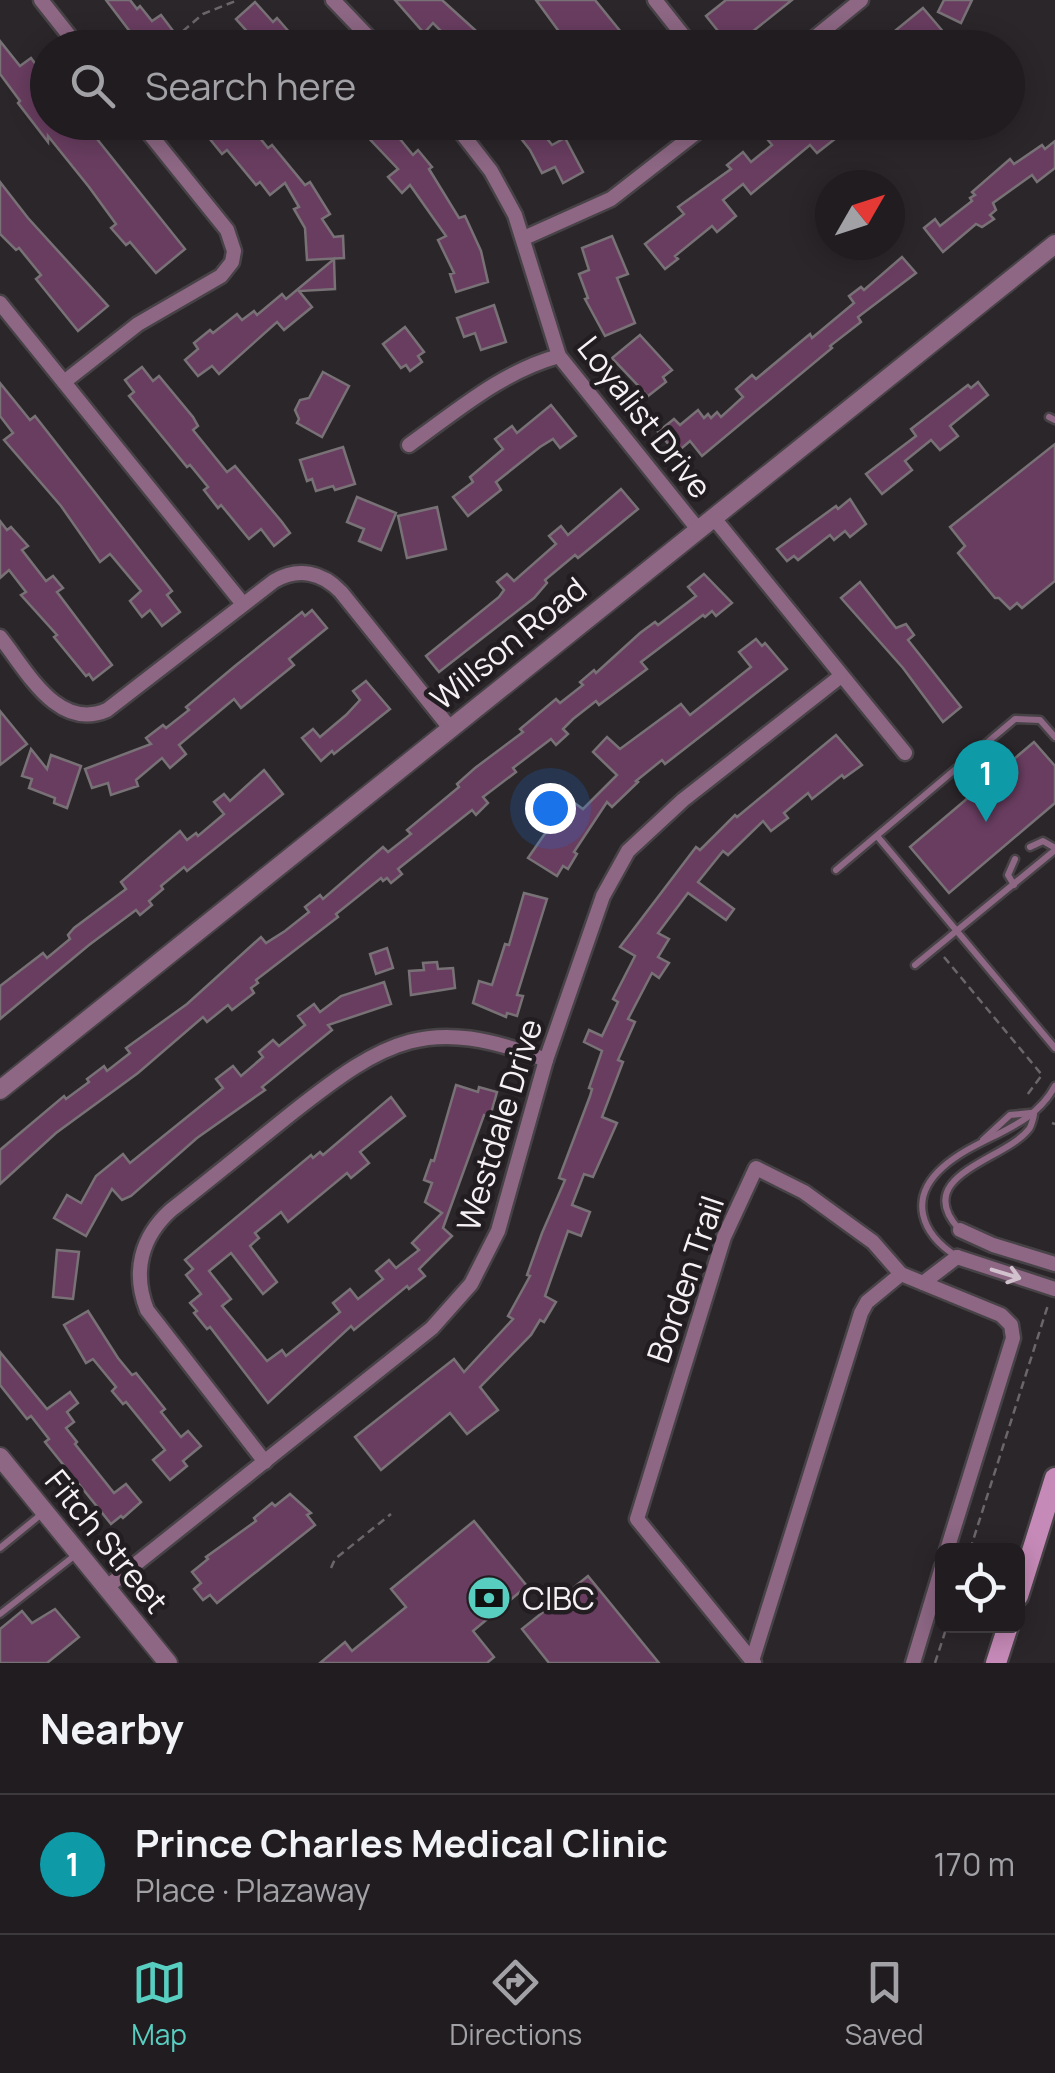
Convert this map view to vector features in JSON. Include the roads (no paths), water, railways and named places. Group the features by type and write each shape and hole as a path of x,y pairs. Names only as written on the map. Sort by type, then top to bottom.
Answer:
{"main road":[{"path":"1025,1574 1055,1478"},
{"path":"996,1663 1006,1633"}],"street":[{"path":"41,0 65,30"},
{"path":"333,0 362,30"},
{"path":"655,0 679,30"},
{"path":"824,30 861,0"},
{"path":"64,382 138,324 222,276 232,262 234,245 227,230 154,140"},
{"name":"Loyalist Drive","path":"466,140 504,190 524,238 559,356 697,528"},
{"path":"524,238 611,199 687,140"},
{"name":"Willson Road","path":"0,1090 1055,244"},
{"path":"0,303 243,604"},
{"path":"408,446 510,374 559,356"},
{"path":"713,517 906,753"},
{"path":"0,637 54,704 73,714 94,715 107,710 243,604 289,574 314,574 329,580 450,728"},
{"name":"Westdale Drive","path":"107,1587 432,1328 471,1284 498,1231 546,1060 604,896 628,851 683,800 841,676"},
{"path":"265,1462 147,1310 140,1290 140,1262 156,1224 338,1076 378,1052 407,1042 453,1037 498,1043 546,1060"},
{"name":"Borden Trail","path":"753,1662 636,1519 724,1237 756,1168 804,1192 873,1242 900,1274 1001,1315 1011,1325 1013,1338 950,1543"},
{"path":"924,1283 958,1257 964,1233 1055,1264"},
{"path":"958,1257 1054,1289"},
{"path":"753,1662 861,1313 867,1302 900,1274"},
{"name":"Fitch Street","path":"0,1457 168,1663"},
{"path":"913,1663 935,1589"}],"lane":[{"path":"836,870 1015,719 1040,720 1055,737"},
{"path":"877,836 1055,1048"},
{"path":"915,965 1055,849 1043,841 1030,847"},
{"path":"1014,884 1008,875 1015,859"},
{"path":"958,1257 927,1230 923,1217 924,1199 940,1170 979,1145 1010,1115 1034,1112 1055,1086"},
{"path":"964,1233 947,1210 950,1185 958,1175 1004,1149 1030,1128 1034,1112"},
{"path":"0,1548 45,1512"},
{"path":"0,1614 78,1552"}],"place":[{"name":"Prince Charles Medical Clinic","path":"986,822"},
{"name":"CIBC","path":"489,1598"}]}
